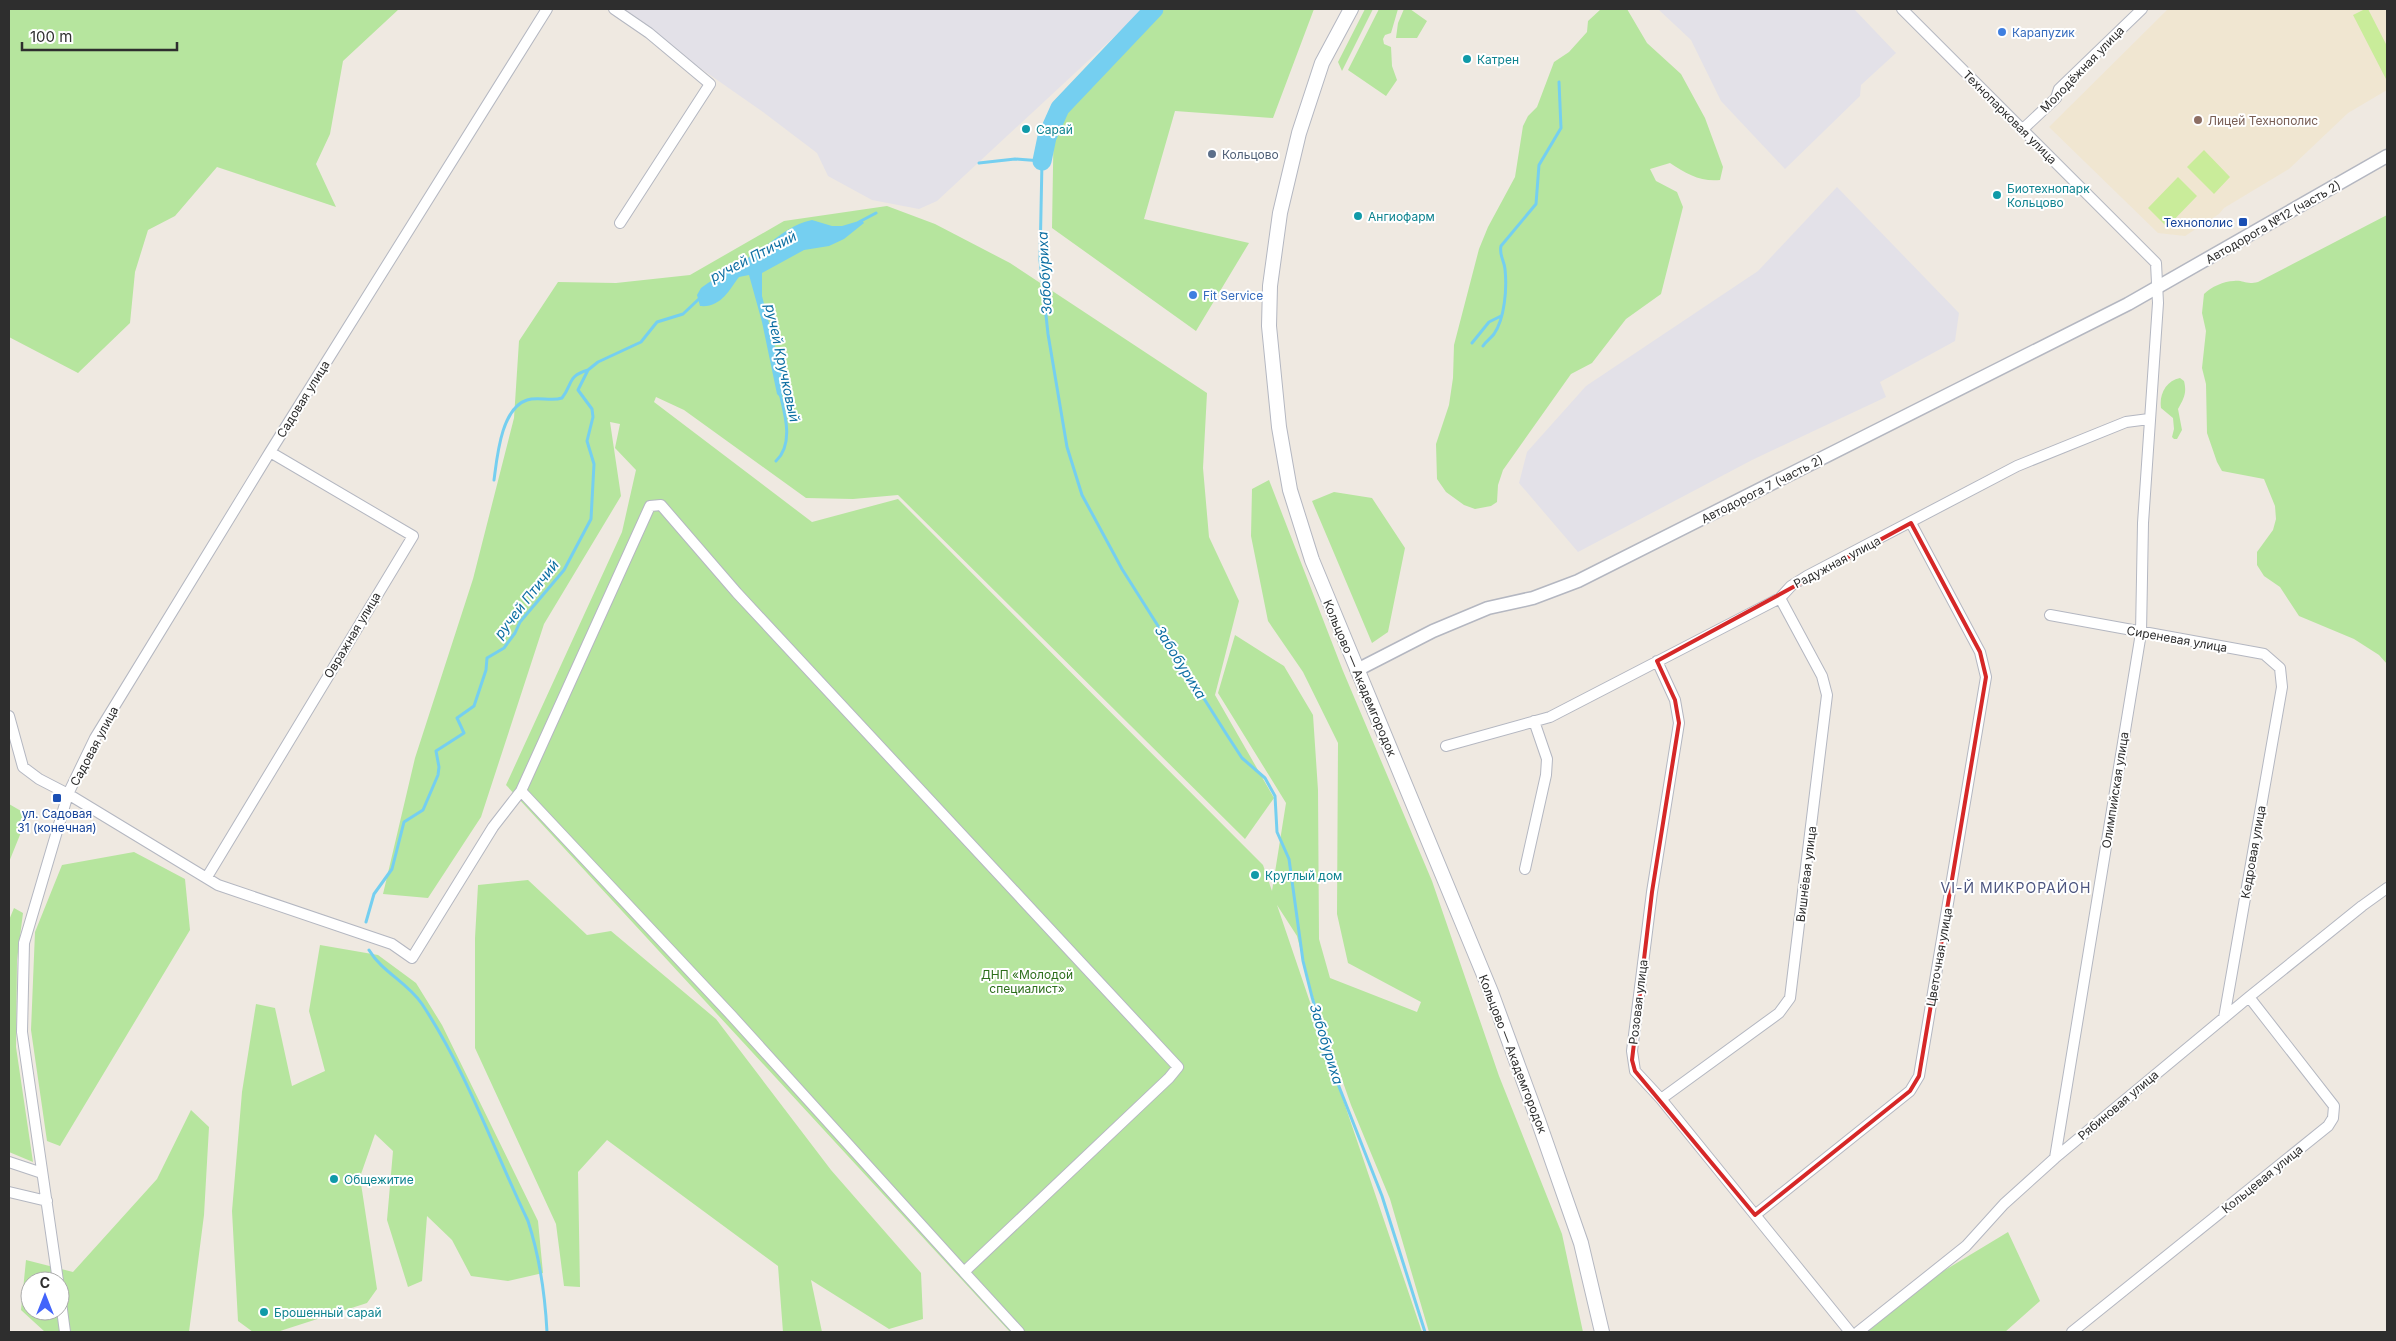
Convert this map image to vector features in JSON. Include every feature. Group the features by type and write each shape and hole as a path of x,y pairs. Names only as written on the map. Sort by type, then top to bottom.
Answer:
{"main road":[{"name":"Кольцово — Академгородок","path":"1350,9 1322,63 1299,133 1280,213 1270,286 1269,326 1279,426 1290,490 1312,560 1491,992 1581,1243 1602,1332"}],"street":[{"name":"Садовая улица","path":"57,1271 22,1032 24,942 68,794 95,738 270,452 547,9"},
{"path":"614,9 649,33 710,84 620,223"},
{"name":"Технопарковая улица","path":"1902,9 2147,252 2156,264 2158,287 2149,419"},
{"name":"Молодёжная улица","path":"2022,130 2056,98 2059,90 2142,9"},
{"name":"Автодорога №12 (часть 2)","path":"2158,287 2387,156"},
{"name":"Автодорога 7 (часть 2)","path":"1357,670 1432,631 1460,619 1488,608 1533,598 1578,581 2158,287"},
{"name":"Радужная улица","path":"1446,746 1550,717 1780,598 1791,586 1806,576 1911,523 2017,466 2072,442 2126,422 2149,419"},
{"name":"Олимпийская улица","path":"2055,1158 2141,633 2143,523 2149,419"},
{"name":"Овражная улица","path":"206,877 413,536 270,452"},
{"path":"9,716 23,767 39,779 68,794 218,885 392,944 412,958 493,827 521,791 650,506 661,505 744,600 1178,1067 1170,1078 964,1272"},
{"name":"Цветочная улица","path":"1755,1215 1910,1091 1919,1076 1986,677 1980,652 1911,523"},
{"name":"Вишнёвая улица","path":"1661,1099 1779,1013 1790,998 1827,695 1822,676 1780,598"},
{"name":"Сиреневая улица","path":"2050,616 2264,654 2280,668 2282,687"},
{"name":"Розовая улица","path":"1657,661 1675,700 1680,724 1652,892 1632,1051 1635,1071 1661,1099 1850,1332"},
{"name":"Кедровая улица","path":"2224,1018 2282,687"},
{"path":"1524,869 1546,775 1547,759 1534,721"},
{"path":"521,791 732,1016 1019,1332"},
{"name":"Рябиновая улица","path":"1858,1332 1966,1246 2004,1204 2055,1158 2249,997 2387,888"},
{"name":"Кольцевая улица","path":"2072,1332 2328,1126 2334,1118 2334,1106 2249,997"},
{"path":"9,1162 42,1173"},
{"path":"9,1192 47,1201"}],"highlighted area":[{"path":"1911,523 1980,652 1986,677 1919,1076 1910,1091 1755,1215 1635,1071 1632,1060 1652,892 1679,723 1675,700 1657,661"}],"shaded area":[{"path":"621,9 1144,9 937,201 919,209 872,200 828,176 817,153"},
{"path":"1658,9 1854,9 1896,53 1861,85 1860,96 1785,169 1721,101 1691,40"},
{"name":"Лицей Технополис","path":"2168,9 2387,9 2387,90 2348,113 2289,169 2224,208 2219,214 2185,236 2158,233 2049,127"},
{"path":"1837,187 1959,313 1955,341 1880,382 1886,397 1752,460 1578,552 1519,483 1527,452 1586,386 1758,271"}],"green space":[{"path":"9,9 399,9 343,61 330,134 316,164 336,207 217,167 175,216 148,230 135,272 130,323 78,373 9,337"},
{"path":"1159,9 1314,9 1273,118 1175,111 1144,219 1249,243 1196,331 1052,228 1054,108"},
{"path":"1365,9 1373,9 1342,71 1338,62"},
{"path":"1379,9 1398,9 1391,33 1385,35 1383,39 1384,44 1391,47 1392,66 1397,80 1386,96 1348,70"},
{"path":"1404,9 1410,9 1427,21 1417,38 1396,38 1398,23"},
{"path":"1601,9 1627,9 1647,43 1681,74 1705,118 1723,167 1720,180 1706,180 1694,176 1670,163 1650,169 1656,181 1677,192 1683,207 1661,294 1626,319 1592,363 1571,374 1503,470 1498,485 1497,502 1491,506 1475,509 1464,505 1446,492 1437,479 1436,444 1449,405 1453,378 1454,345 1479,249 1488,227 1515,177 1523,126 1528,116 1537,107 1554,62 1569,52 1587,32 1588,21"},
{"path":"2368,9 2387,46 2387,81 2353,15"},
{"path":"2204,150 2230,177 2214,194 2187,167"},
{"path":"2178,177 2197,196 2167,227 2148,208"},
{"name":"ДНП «Молодой специалист»","path":"887,206 935,224 1010,263 1207,393 1203,468 1209,537 1239,601 1215,695 1274,798 1245,839 898,495 853,499 806,498 684,410 656,397 654,402 812,522 898,499 1263,865 1272,891 1286,803 1218,693 1235,635 1284,666 1313,715 1318,790 1319,939 1330,978 1417,1012 1421,1002 1348,963 1337,914 1338,743 1303,672 1268,621 1251,536 1252,489 1269,480 1343,671 1432,881 1499,1076 1562,1234 1583,1332 1429,1332 1390,1199 1351,1105 1312,994 1297,936 1277,905 1422,1332 1010,1332 506,785 622,532 636,470 615,448 620,424 610,422 621,496 544,624 481,817 428,898 383,894 415,758 473,579 514,418 519,341 558,282 616,283 690,275 784,221"},
{"path":"2387,215 2387,664 2379,655 2354,639 2299,616 2280,587 2264,576 2257,565 2257,552 2273,530 2276,519 2275,506 2264,479 2222,471 2217,462 2207,433 2206,384 2202,368 2206,331 2202,313 2204,294 2214,287 2230,281 2258,282"},
{"path":"2180,378 2184,381 2185,389 2178,409 2182,430 2177,439 2174,439 2172,437 2174,429 2173,418 2161,408 2161,398 2167,385"},
{"path":"1334,492 1372,498 1405,548 1388,632 1372,643 1312,501"},
{"path":"9,804 28,815 9,862"},
{"path":"134,852 185,879 190,930 60,1146 47,1141 31,1030 35,932 62,865"},
{"path":"528,880 587,935 611,931 716,1019 831,1170 921,1273 923,1319 889,1329 811,1280 822,1332 783,1332 778,1266 607,1140 578,1172 580,1287 564,1286 556,1224 475,1048 475,938 478,885"},
{"path":"14,908 23,913 17,960 16,1047 33,1162 9,1152 9,920"},
{"path":"320,945 378,955 416,983 442,1025 538,1221 543,1273 508,1281 471,1276 452,1240 427,1216 422,1281 408,1287 387,1220 393,1151 375,1134 360,1177 377,1289 367,1303 277,1332 253,1332 238,1321 232,1211 242,1092 256,1004 275,1008 292,1086 325,1071 309,1011"},
{"path":"191,1110 209,1127 204,1215 189,1332 45,1332 33,1321 70,1321 70,1271 73,1272 157,1179"},
{"path":"2008,1232 2040,1301 2005,1332 1866,1332 1912,1290"},
{"path":"26,1260 69,1271 25,1271"}],"water":[{"path":"812,220 832,226 842,226 862,220 864,223 844,239 829,246 804,250 762,273 762,296 784,381 785,392 780,397 777,394 762,322 749,275 739,277 724,297 714,304 700,306 697,295 701,288 708,283 788,230"}],"waterway":[{"name":"Забобуриха","path":"1042,161 1047,137 1060,108 1154,9"},
{"path":"1483,346 1494,334 1503,311 1506,277 1501,246 1536,204 1539,165 1561,128 1559,82"},
{"name":"Забобуриха","path":"979,163 1015,159 1042,161 1040,260 1048,334 1067,447 1082,495 1122,569 1227,735 1242,758 1265,778 1275,796 1277,832 1289,859 1303,961 1312,997 1338,1084 1382,1196 1425,1332"},
{"name":"ручей Птичий","path":"859,222 876,213"},
{"name":"ручей Птичий","path":"366,922 374,894 392,869 404,822 423,810 438,775 439,767 436,751 464,733 457,718 474,706 486,670 487,658 504,648 515,633 520,622 564,570 591,519 594,464 587,441 593,417 592,409 578,390 588,370 598,362 641,342 657,322 683,314 701,297"},
{"path":"1472,343 1489,322 1501,316"},
{"path":"494,480 502,435 511,413 518,405 527,400 562,398 573,378 581,372 588,370"},
{"name":"ручей Кручковый","path":"776,461 782,454 785,446 787,428 780,393"},
{"path":"369,950 374,958 409,989 422,1004 453,1056 466,1083 528,1221 541,1276 547,1332"}],"place":[{"name":"Карапуzик","path":"2002,32"},
{"name":"Катрен","path":"1467,59"},
{"name":"Лицей Технополис","path":"2198,120"},
{"name":"Сарай","path":"1026,129"},
{"name":"Кольцово","path":"1212,154"},
{"name":"Биотехнопарк Кольцово","path":"1997,195"},
{"name":"Ангиофарм","path":"1358,216"},
{"name":"Технополис","path":"2243,222"},
{"name":"Fit Service","path":"1193,295"},
{"name":"ул. Садовая 31 (конечная)","path":"57,798"},
{"name":"Круглый дом","path":"1255,875"},
{"name":"Общежитие","path":"334,1179"},
{"name":"Брошенный сарай","path":"264,1312"}],"district":[{"name":"VI-Й МИКРОРАЙОН","path":"2016,887"}]}
